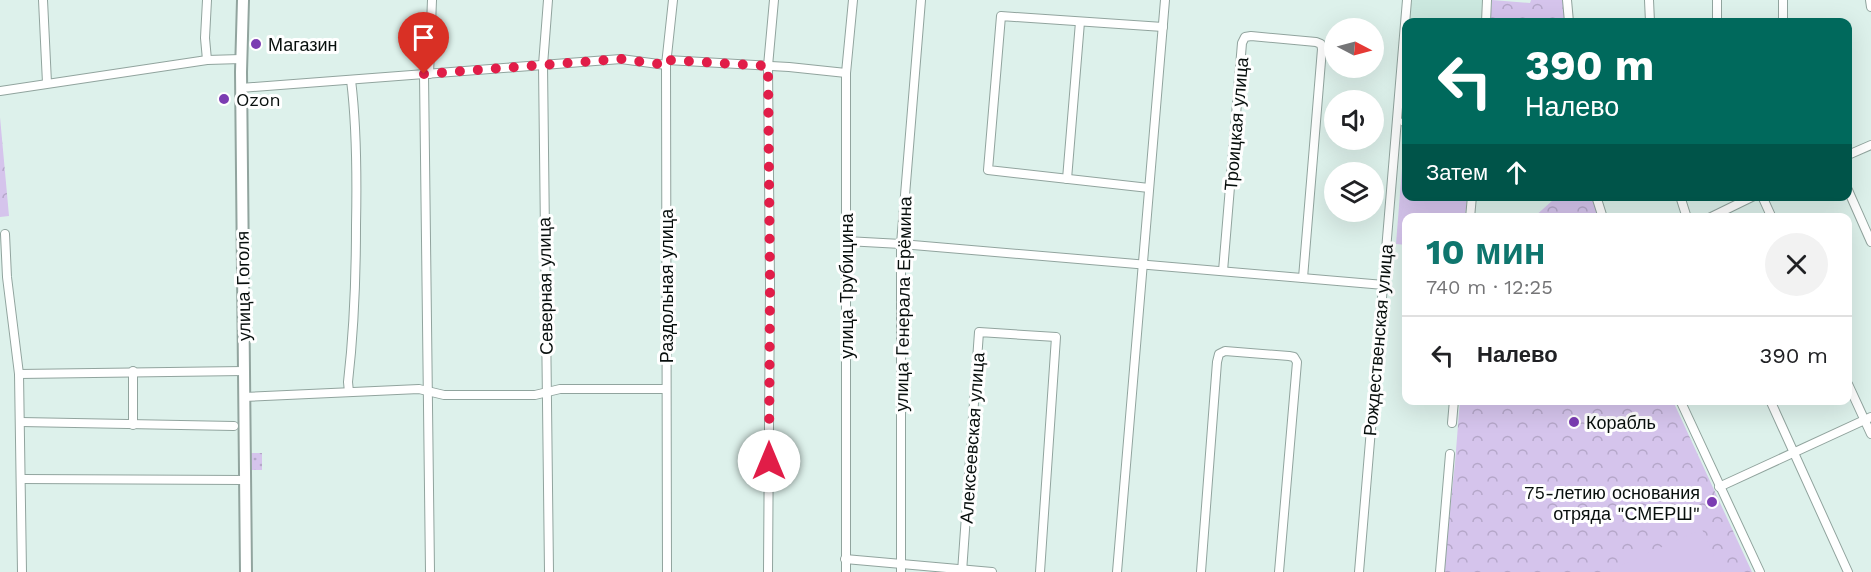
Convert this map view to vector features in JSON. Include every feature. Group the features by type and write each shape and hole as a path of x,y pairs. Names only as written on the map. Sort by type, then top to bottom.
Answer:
{"main road":[{"name":"улица Гоголя","path":"243,0 241,88 246,572"}],"street":[{"path":"43,0 47,83"},
{"path":"207,0 205,38 207,60"},
{"path":"430,572 426,74 432,0"},
{"name":"Северная улица","path":"548,0 543,65 549,572"},
{"name":"Раздольная улица","path":"667,572 667,62 673,0"},
{"path":"768,572 770,284 768,66 774,0"},
{"name":"улица Трубицина","path":"846,572 846,73 853,0"},
{"name":"улица Генерала Ерёмина","path":"901,569 901,244 921,0"},
{"path":"1117,572 1165,0"},
{"name":"Рождественская улица","path":"1406,18 1407,0"},
{"path":"1486,18 1487,0"},
{"path":"1568,0 1569,18"},
{"path":"1649,0 1650,18"},
{"path":"1717,0 1717,18"},
{"path":"1783,0 1783,18"},
{"path":"1870,0 1871,7"},
{"path":"1149,188 988,171 1001,15 1163,27"},
{"path":"1067,179 1080,22"},
{"name":"Троицкая улица","path":"1223,271 1242,43 1245,37 1251,36 1321,44 1303,278"},
{"path":"0,91 207,60 241,59"},
{"path":"241,88 621,59 768,66 846,73"},
{"name":"Рождественская улица","path":"1359,572 1402,62"},
{"path":"349,392 356,292 357,199 355,115 351,80"},
{"path":"1852,153 1871,145"},
{"path":"1852,199 1871,242"},
{"path":"1719,213 1744,201"},
{"path":"5,234 7,277 20,374 22,572"},
{"path":"846,242 901,244 1384,285"},
{"name":"Алексеевская улица","path":"962,571 979,332 1056,336 1040,572"},
{"path":"1201,572 1217,362 1219,354 1225,351 1289,356 1294,357 1297,362 1279,572"},
{"path":"133,371 134,424"},
{"path":"20,374 244,371"},
{"path":"244,397 419,389 444,394 535,394 560,389 666,389"},
{"path":"1852,391 1868,419 1871,434"},
{"path":"1452,423 1454,405"},
{"path":"1682,405 1760,572"},
{"path":"1772,405 1848,572"},
{"path":"1719,487 1868,419"},
{"path":"21,422 234,426"},
{"path":"1440,572 1450,454"},
{"path":"21,479 245,480"},
{"path":"845,559 901,569 992,572"}],"shaded area":[{"path":"1411,0 1484,0 1482,18 1409,18"}],"green space":[{"path":"1492,0 1530,3 1531,0 1565,0 1566,18 1490,18"},
{"path":"0,117 9,216 0,217"},
{"path":"1402,168 1402,201 1467,201 1465,213 1402,213 1402,245 1396,244"},
{"path":"1552,201 1596,201 1600,213 1539,213"},
{"path":"1460,405 1675,405 1752,572 1443,572"},
{"path":"251,453 262,453 262,470 251,470"},
{"path":"1702,529 1721,572 1606,572"}],"place":[{"name":"Магазин","path":"256,44"},
{"name":"Ozon","path":"224,99"},
{"name":"Корабль","path":"1574,422"},
{"name":"75-летию основания отряда \"СМЕРШ\"","path":"1712,502"}],"route":[{"path":"424,74 621,59 666,65 667,60 768,66 769,461"}]}
